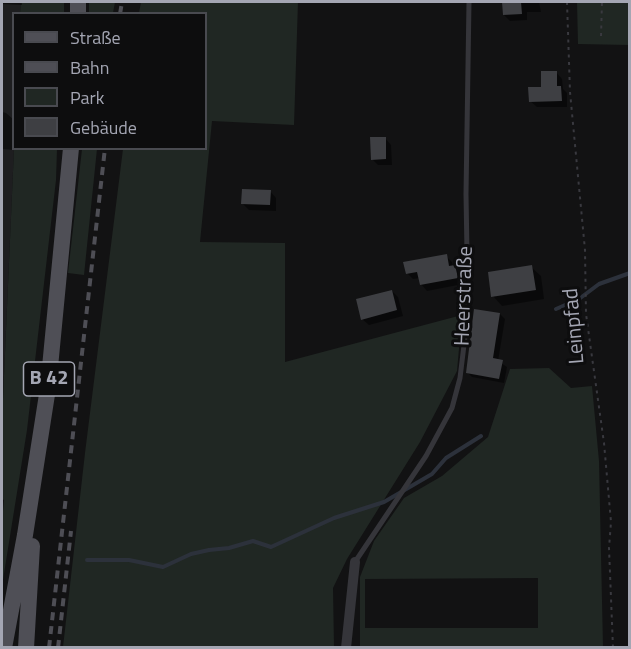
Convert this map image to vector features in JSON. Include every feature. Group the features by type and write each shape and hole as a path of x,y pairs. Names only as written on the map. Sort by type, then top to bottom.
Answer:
{"main road":[{"name":"B 42","path":"4,648 48,388 71,150"},
{"path":"26,648 35,473"}],"street":[{"path":"346,648 355,562"}],"lane":[{"name":"Heerstraße","path":"355,562 426,456 452,408 460,378 468,312 466,194 469,2"}],"path":[{"name":"Leinpfad","path":"567,2 570,92 585,250 585,301 603,434 611,522 609,548 614,648"},
{"path":"601,36 602,2"}],"shaded area":[{"path":"2,2 21,2 20,12 12,12 12,150 14,150 2,421"}],"green space":[{"path":"21,2 64,2 64,12 20,12"},
{"path":"89,2 115,2 113,12 89,12"},
{"path":"141,2 298,2 294,125 212,121 200,242 285,243 285,362 462,315 457,371 420,442 347,559 333,588 334,647 63,647 123,150 207,150 207,12 139,12"},
{"path":"577,2 629,2 629,45 578,44"},
{"path":"14,150 57,150 56,180 27,430 2,586 4,500 2,499 2,421"},
{"path":"82,150 97,150 84,275 68,273"},
{"path":"549,368 571,388 592,386 599,461 603,647 360,647 360,577 374,541 404,498 442,476 488,437 510,369","holes":["538,578 538,628 365,628 365,579"]}],"building":[{"path":"502,2 521,2 522,14 503,15"},
{"path":"541,71 557,71 557,86 561,86 562,101 529,102 528,87 541,87"},
{"path":"370,137 386,137 386,159 371,160"},
{"path":"242,189 271,190 270,205 241,204"},
{"path":"447,254 449,266 455,265 458,278 420,285 417,272 406,274 403,262"},
{"path":"532,265 536,290 491,297 488,272"},
{"path":"392,290 397,310 361,320 356,299"},
{"path":"474,309 500,313 493,358 503,360 499,379 466,373"}],"waterway":[{"path":"556,309 579,299 599,284 630,273"},
{"path":"87,560 129,560 163,567 191,554 229,548 253,541 271,547 334,518 384,502 432,474 446,458 481,436"}],"railway":[{"path":"120,12 122,2"},
{"path":"49,648 105,150"},
{"path":"58,648 71,531"}]}
